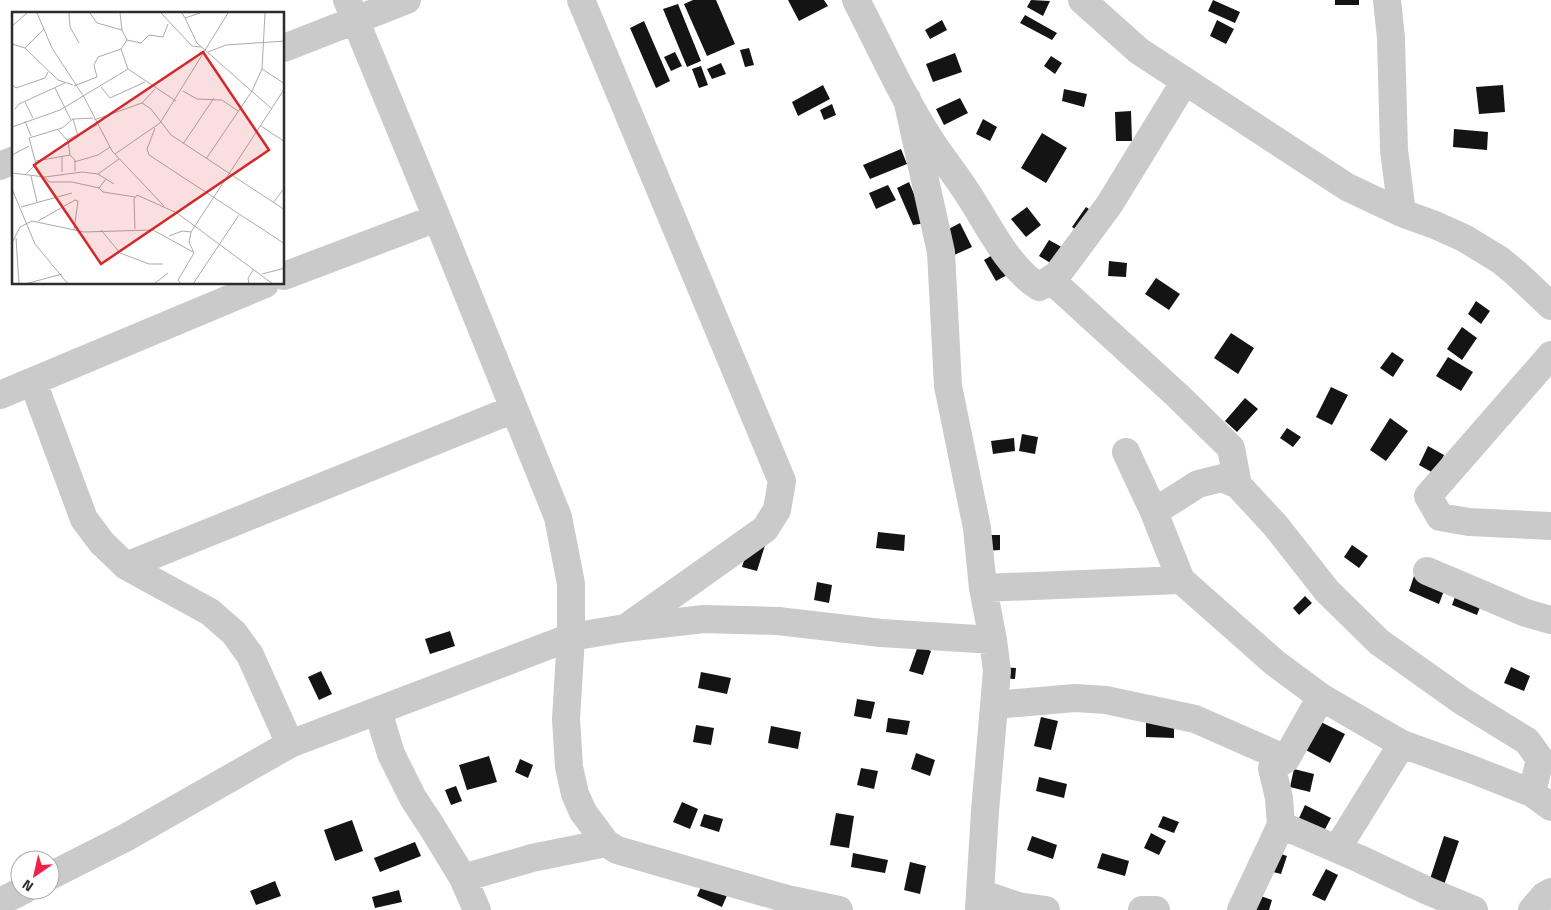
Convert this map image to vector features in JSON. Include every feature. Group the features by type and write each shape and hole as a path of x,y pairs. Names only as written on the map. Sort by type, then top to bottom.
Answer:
{"street":[{"path":"285,47 351,10 407,0"},
{"path":"581,0 782,482 777,510 764,529 625,628"},
{"path":"856,0 932,144 966,191 1004,251 1017,268 1040,287 1064,268 1109,205 1185,81"},
{"path":"1082,0 1139,51 1347,186 1402,213 1464,238 1500,260 1551,306"},
{"path":"1387,0 1391,38 1394,150 1402,213"},
{"path":"351,10 558,517 571,584 571,638 566,719 569,767 575,794 583,812 606,843 617,850 786,899 839,910"},
{"path":"907,99 941,252 948,386 977,528 997,671 980,901 1046,910"},
{"path":"0,166 12,161"},
{"path":"285,276 437,218"},
{"path":"1051,280 1178,396 1231,448 1238,485"},
{"path":"0,395 263,285"},
{"path":"1551,354 1428,496 1440,517 1469,522 1551,526"},
{"path":"33,382 84,519 102,543 126,566 210,612 234,633 250,655 290,744"},
{"path":"126,566 514,409"},
{"path":"1126,452 1154,512 1181,580 1275,663 1321,697 1402,744 1471,769 1541,800 1540,759 1527,742 1462,701 1379,642 1326,591 1275,525 1238,485 1222,478 1198,484 1154,512"},
{"path":"1427,572 1526,613 1551,620"},
{"path":"984,588 1181,580"},
{"path":"60,871 125,838 290,744 571,638 625,628 704,619 769,621 993,640"},
{"path":"1240,910 1280,826 1279,798 1272,768 1286,759 1321,697"},
{"path":"994,705 1075,698 1106,700 1195,720 1286,759"},
{"path":"378,711 390,754 412,798 463,878 477,910"},
{"path":"1337,849 1402,744"},
{"path":"1280,826 1337,849 1474,910"},
{"path":"463,878 532,858 606,843"},
{"path":"1532,910 1544,896 1551,892"}],"building":[{"path":"693,0 716,0 735,44 707,56 684,4"},
{"path":"788,0 824,0 828,6 799,21"},
{"path":"1031,0 1050,1 1043,16 1027,7"},
{"path":"1213,0 1240,12 1235,23 1208,11"},
{"path":"1335,0 1359,0 1359,5 1335,5"},
{"path":"678,4 701,61 687,67 663,9"},
{"path":"1025,15 1057,33 1052,40 1020,23"},
{"path":"942,20 947,30 930,39 925,30"},
{"path":"1217,20 1234,29 1226,44 1210,36"},
{"path":"644,21 670,81 656,88 630,28"},
{"path":"749,48 754,65 745,67 740,50"},
{"path":"675,52 682,66 671,71 664,57"},
{"path":"955,53 962,72 933,82 926,64"},
{"path":"1051,56 1062,63 1055,74 1044,66"},
{"path":"721,63 726,74 712,79 707,69"},
{"path":"701,66 708,85 699,88 692,69"},
{"path":"823,85 830,99 798,116 792,102"},
{"path":"1503,85 1505,112 1479,114 1476,87"},
{"path":"1064,89 1087,94 1084,107 1062,101"},
{"path":"960,98 968,113 944,125 936,109"},
{"path":"832,104 836,115 824,120 820,110"},
{"path":"1131,111 1132,141 1116,141 1115,112"},
{"path":"983,119 997,127 990,141 976,134"},
{"path":"1454,129 1488,132 1487,150 1453,147"},
{"path":"1042,133 1067,148 1046,183 1021,168"},
{"path":"901,149 907,164 870,179 863,165"},
{"path":"909,182 926,223 913,225 897,188"},
{"path":"888,185 896,200 876,209 869,193"},
{"path":"1027,207 1041,225 1026,237 1011,219"},
{"path":"1086,207 1096,214 1082,234 1072,227"},
{"path":"960,223 972,247 952,256 941,233"},
{"path":"1049,240 1067,250 1057,267 1039,256"},
{"path":"999,251 1011,273 996,281 984,260"},
{"path":"1109,261 1127,263 1126,277 1108,276"},
{"path":"1156,278 1180,294 1169,310 1145,294"},
{"path":"1476,301 1490,311 1481,324 1468,314"},
{"path":"1462,327 1477,338 1462,360 1447,349"},
{"path":"1231,333 1254,348 1238,374 1214,358"},
{"path":"1392,352 1404,360 1393,377 1380,368"},
{"path":"1448,357 1473,372 1461,391 1436,376"},
{"path":"1331,387 1348,395 1332,425 1316,417"},
{"path":"1245,398 1258,409 1237,432 1225,421"},
{"path":"1390,418 1408,431 1386,461 1370,450"},
{"path":"1287,428 1301,437 1293,447 1280,438"},
{"path":"1022,434 1038,437 1035,454 1019,451"},
{"path":"1014,438 1015,451 993,454 991,441"},
{"path":"1428,446 1444,455 1435,474 1419,465"},
{"path":"878,532 905,535 904,551 876,548"},
{"path":"984,535 1000,535 1000,550 984,551"},
{"path":"751,538 766,542 757,571 742,567"},
{"path":"1352,545 1368,556 1359,568 1344,557"},
{"path":"1414,576 1445,588 1439,604 1409,591"},
{"path":"817,582 832,585 829,603 814,600"},
{"path":"1458,589 1483,599 1477,615 1452,605"},
{"path":"1305,596 1312,603 1299,615 1293,608"},
{"path":"450,631 455,646 430,654 425,639"},
{"path":"918,646 931,651 923,675 909,671"},
{"path":"998,667 1016,668 1015,679 997,678"},
{"path":"1511,667 1530,676 1524,691 1504,683"},
{"path":"321,671 332,694 319,700 308,677"},
{"path":"701,672 731,678 727,694 698,688"},
{"path":"857,699 875,702 871,719 854,716"},
{"path":"1041,717 1058,721 1051,750 1034,746"},
{"path":"888,718 910,721 907,735 886,732"},
{"path":"1146,720 1174,721 1174,738 1146,737"},
{"path":"1319,721 1345,734 1330,763 1304,749"},
{"path":"696,725 714,728 711,745 693,742"},
{"path":"771,726 801,732 798,749 768,743"},
{"path":"916,753 935,760 930,776 911,769"},
{"path":"489,756 497,782 467,790 459,765"},
{"path":"520,759 533,765 528,778 515,772"},
{"path":"861,768 878,771 874,789 857,785"},
{"path":"1294,769 1314,774 1310,792 1290,787"},
{"path":"1039,777 1067,784 1064,798 1036,791"},
{"path":"456,786 462,801 451,805 445,790"},
{"path":"682,802 698,809 690,829 673,822"},
{"path":"1305,805 1331,818 1324,831 1299,818"},
{"path":"836,813 854,816 849,848 830,845"},
{"path":"704,814 723,819 719,832 700,826"},
{"path":"1163,816 1179,822 1174,833 1158,827"},
{"path":"352,820 363,851 335,861 324,830"},
{"path":"1151,833 1166,841 1159,855 1144,848"},
{"path":"1032,836 1057,845 1053,859 1027,850"},
{"path":"1444,836 1459,841 1444,885 1430,879"},
{"path":"415,842 421,856 380,872 374,858"},
{"path":"1275,852 1287,856 1281,874 1269,871"},
{"path":"853,853 888,860 885,873 851,867"},
{"path":"1102,853 1129,861 1125,876 1097,868"},
{"path":"910,862 926,866 920,894 904,890"},
{"path":"1326,869 1338,875 1325,901 1312,895"},
{"path":"275,881 281,896 256,905 250,891"},
{"path":"703,882 728,893 722,907 697,896"},
{"path":"399,890 402,902 375,908 372,897"},
{"path":"1258,895 1272,900 1269,910 1256,910"}]}
